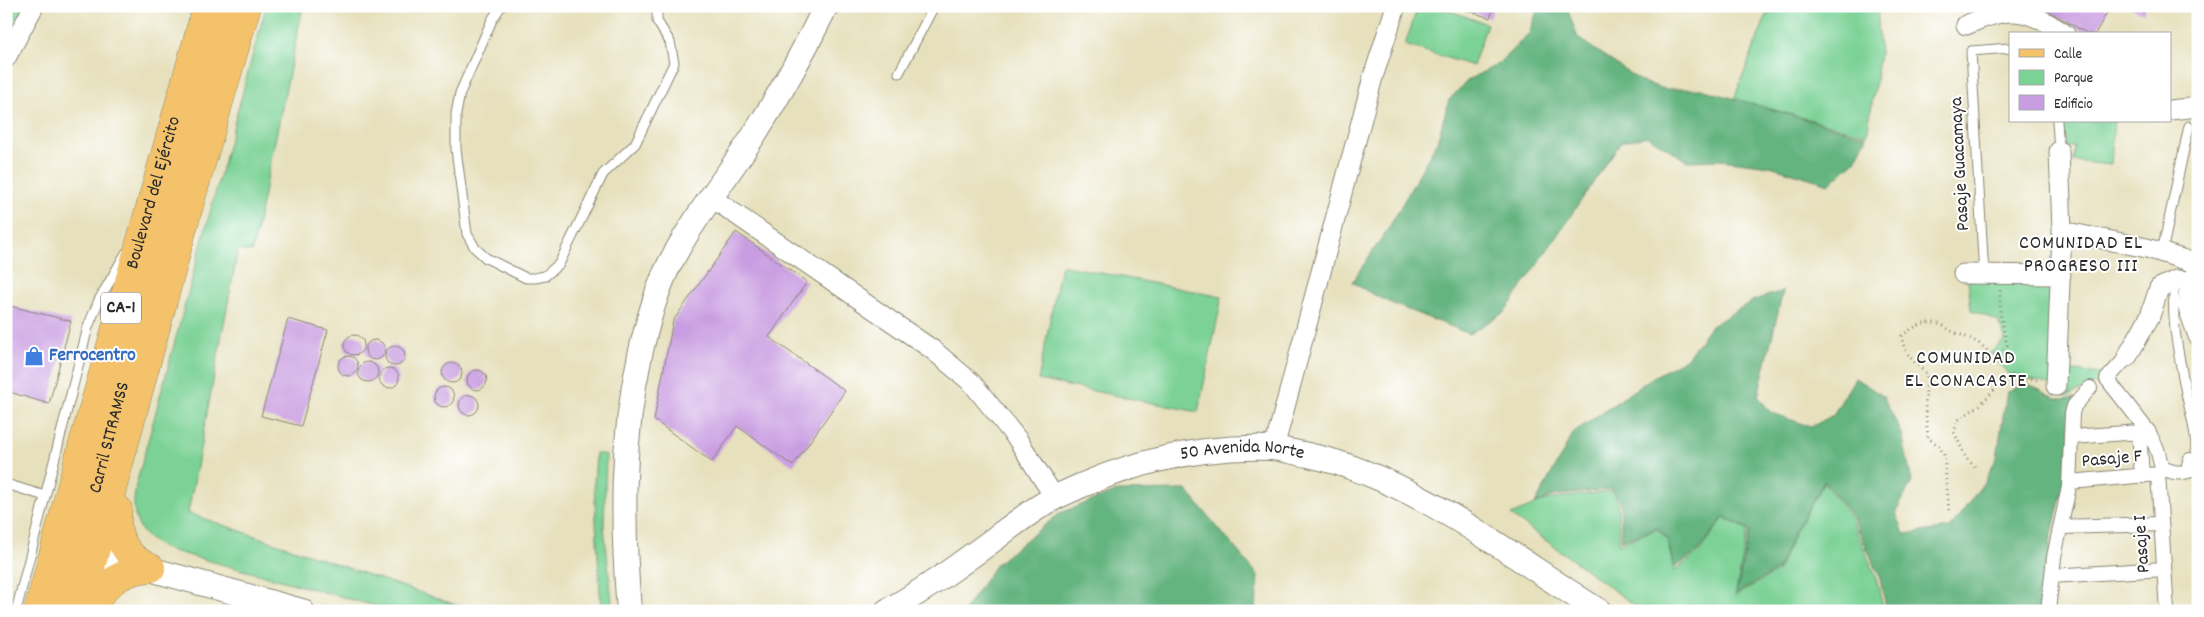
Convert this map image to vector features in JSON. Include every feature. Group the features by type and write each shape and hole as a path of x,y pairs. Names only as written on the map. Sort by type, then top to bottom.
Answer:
{"main road":[{"name":"Boulevard del Ejército","path":"47,608 75,472 207,6"},
{"name":"Boulevard del Ejército","path":"86,609 99,556 119,493 190,202 240,9"},
{"name":"Carril SITRAMSS","path":"47,608 122,392 240,9"},
{"path":"75,472 90,487 99,492 119,493 116,521 122,545 135,559 151,568"},
{"path":"47,608 61,604 86,609 101,591 123,573 151,568"}],"street":[{"path":"6,58 34,6"},
{"path":"629,611 623,499 631,397 653,302 689,230 712,198 787,82 826,6"},
{"path":"1274,448 1373,77 1396,6"},
{"path":"1966,24 1994,14 2015,10 2034,15 2062,32"},
{"path":"2172,110 2198,107"},
{"path":"2050,384 2061,275 2062,231 2059,151"},
{"path":"712,198 933,350 972,383 1018,440 1055,498"},
{"path":"2062,231 2118,241 2162,252 2198,264"},
{"path":"1963,274 2061,275"},
{"path":"2193,455 2188,471 2174,473 2162,468 2157,449 2148,432 2107,379 2127,358 2150,316 2159,288 2188,279 2187,305 2198,336"},
{"path":"2048,611 2052,576 2070,482 2074,406 2090,388"},
{"path":"2072,437 2139,432 2142,476"},
{"name":"50 Avenida Norte","path":"887,611 921,592 1055,498 1125,468 1164,457 1204,450 1274,448 1333,461 1387,482 1482,535 1599,611"},
{"path":"75,472 79,528 85,544 99,556"},
{"name":"Pasaje F","path":"2070,482 2158,474"},
{"name":"Pasaje I","path":"2158,474 2166,611"},
{"path":"2061,528 2160,524"},
{"path":"47,608 63,572 75,562 99,556 151,568 302,611"},
{"path":"2052,576 2164,569"}],"lane":[{"path":"501,6 492,20 460,92 456,114 456,149 468,234 475,248 486,258 526,278 545,276 559,264 603,174 635,144 674,63 670,42 657,21 656,6"},
{"path":"899,73 934,6"},
{"name":"Pasaje Guacamaya","path":"1992,274 1971,51 2009,48"},
{"path":"2057,122 2059,151"},
{"path":"2162,252 2189,126"},
{"path":"16,611 88,327 112,275 142,234"},
{"path":"2188,279 2172,305 2174,330 2195,415 2193,455"},
{"path":"6,484 45,496"}],"path":[{"path":"1959,357 1967,364 1975,363 2002,351 2007,344 1992,274"},
{"path":"1949,510 1944,456 1939,446 1928,438 1924,394 1927,374 1911,359 1902,344 1902,336 1912,327 1924,324 1941,324 1948,330 1983,344 1991,356"},
{"path":"1975,467 1966,458 1954,432 1958,420 1972,413 2007,377 2015,374 2050,384"}],"green space":[{"path":"6,6 32,6 6,58"},
{"path":"266,6 303,6 252,252 238,250 188,513 474,611 394,611 169,550 150,539 138,525 134,507 136,485"},
{"path":"1418,6 1436,6 1487,24 1473,66 1405,45"},
{"path":"1539,6 1569,6 1568,11 1578,38 1642,82 1665,89 1701,89 1867,137 1855,161 1829,184 1770,166 1721,160 1687,161 1648,136 1621,142 1505,312 1469,334 1395,305 1352,282 1391,224 1437,142 1449,100 1468,80 1498,64 1529,33"},
{"path":"1770,6 1877,6 1880,54 1867,135 1734,99"},
{"path":"2062,122 2114,122 2111,165 2073,161 2074,147 2064,147"},
{"path":"1061,265 1222,297 1198,412 1038,380"},
{"path":"1968,280 2052,280 2054,386 2008,374 1990,353 2005,339 1998,321 1971,310"},
{"path":"1783,291 1758,396 1770,412 1811,427 1833,415 1855,378 1883,396 1902,434 1912,482 1896,512 1904,534 1950,528 1985,481 1997,457 2007,391 2028,384 2057,399 2075,398 2064,484 2051,539 2041,611 1887,611 1879,575 1852,516 1824,481 1794,533 1777,570 1736,594 1750,530 1724,517 1697,552 1674,568 1668,540 1658,528 1621,541 1621,503 1612,489 1552,496 1535,504 1574,432 1653,377 1686,359 1711,326 1754,300"},
{"path":"2065,370 2101,374 2099,383 2068,396 2061,395"},
{"path":"596,453 606,455 604,527 613,611 601,611 594,484"},
{"path":"1824,483 1850,516 1875,574 1884,611 1642,611 1511,515 1549,499 1612,491 1618,502 1619,544 1657,529 1667,540 1674,571 1698,553 1724,518 1748,530 1735,596 1778,571 1795,532"},
{"path":"1186,490 1258,575 1256,611 964,611 996,564 1060,513 1118,491"}],"building":[{"path":"1454,6 1494,6 1490,18"},
{"path":"2040,6 2100,6 2108,11 2096,32 2085,32"},
{"path":"2128,6 2147,6 2143,13"},
{"path":"736,232 807,282 769,337 845,391 793,466 737,426 712,462 654,420 673,321"},
{"name":"Ferrocentro","path":"6,305 71,321 49,404 6,391"},
{"path":"288,319 328,330 301,426 261,416"},
{"path":"354,335 361,338 364,345 361,352 354,355 347,352 344,345 347,338"},
{"path":"375,340 382,343 385,350 382,357 375,360 368,357 365,350 368,343"},
{"path":"395,346 402,349 405,356 402,363 395,366 388,363 385,356 388,349"},
{"path":"348,356 355,359 358,366 355,373 348,376 341,373 338,366 341,359"},
{"path":"368,362 375,365 378,372 375,379 368,382 361,379 358,372 361,365"},
{"path":"452,363 459,366 462,373 459,380 452,383 445,380 442,373 445,366"},
{"path":"389,368 396,371 399,378 396,385 389,388 382,385 379,378 382,371"},
{"path":"477,370 484,373 487,380 484,387 477,390 470,387 467,380 470,373"},
{"path":"444,387 451,390 454,397 451,404 444,407 437,404 434,397 437,390"},
{"path":"469,395 476,398 479,405 476,412 469,415 462,412 459,405 462,398"}],"place":[{"name":"Ferrocentro","path":"34,356"}],"district":[{"name":"COMUNIDAD EL PROGRESO III","path":"2081,256"},
{"name":"COMUNIDAD EL CONACASTE","path":"1966,370"}]}
